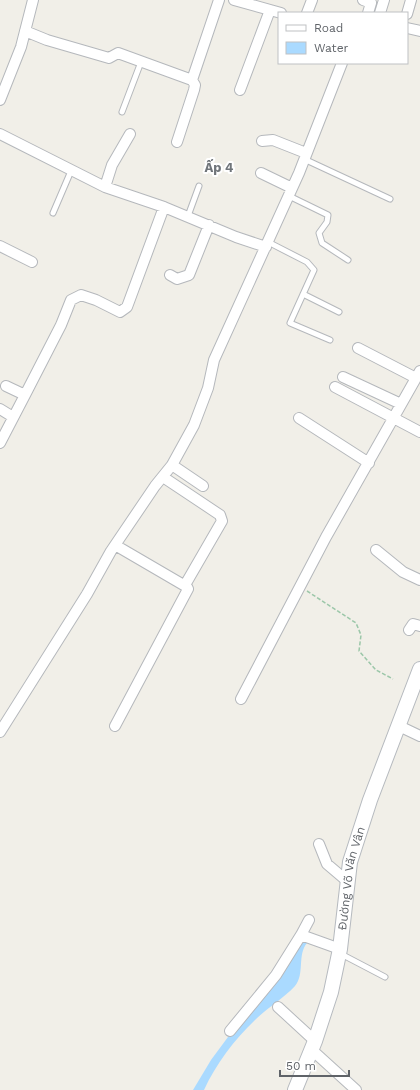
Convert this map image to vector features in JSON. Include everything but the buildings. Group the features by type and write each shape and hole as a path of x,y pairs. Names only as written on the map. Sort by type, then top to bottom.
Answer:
{"street":[{"path":"0,100 4,75 25,31 32,0"},
{"path":"192,80 219,0"},
{"path":"234,0 278,12"},
{"path":"307,12 312,0"},
{"path":"363,0 371,3 368,12"},
{"path":"380,12 384,0"},
{"path":"408,12 412,0"},
{"path":"240,90 270,10"},
{"path":"408,28 420,31"},
{"path":"25,31 47,40 109,58 118,53 192,80 195,85 194,90 177,142"},
{"path":"0,732 87,594 115,545 172,465 194,425 208,388 214,360 290,192 342,64"},
{"path":"0,134 105,187 164,207 209,225 267,244"},
{"path":"105,187 112,165 130,134"},
{"path":"262,141 273,140 304,156"},
{"path":"261,173 290,192"},
{"path":"0,443 62,325 71,300 81,295 96,300 120,312 126,307 164,207"},
{"path":"170,275 177,279 189,274 209,225"},
{"path":"0,246 32,262"},
{"path":"242,699 326,537 418,374 358,348"},
{"path":"343,377 401,404"},
{"path":"6,386 25,395"},
{"path":"335,387 420,432"},
{"path":"0,409 13,417"},
{"path":"299,418 369,463"},
{"path":"172,465 203,486"},
{"path":"163,477 222,518 222,521 185,585"},
{"path":"115,545 185,585 188,589 188,592 115,726"},
{"path":"376,550 403,572 420,580"},
{"path":"408,630 413,624 420,626"},
{"name":"Đường Võ Văn Vân","path":"295,1090 314,1046 331,992 340,952 350,862 370,800 420,669"},
{"path":"399,726 420,736"},
{"path":"319,844 327,864 347,880"},
{"path":"230,1031 276,975 309,920"},
{"path":"301,935 340,952"},
{"path":"278,1007 356,1090"}],"lane":[{"path":"122,112 141,62"},
{"path":"304,156 390,199"},
{"path":"53,213 71,171"},
{"path":"188,216 199,186"},
{"path":"290,192 328,214 327,222 319,233 322,243 348,260"},
{"path":"267,244 307,262 314,270 290,322 330,340"},
{"path":"303,294 339,312"},
{"path":"340,952 385,977"}],"path":[{"path":"300,588 313,594 356,623 361,634 359,651 376,670 393,679"}],"water":[{"path":"299,941 307,941 307,943 302,953 300,976 295,986 260,1016 240,1036 220,1062 204,1090 193,1090 211,1060"}],"district":[{"name":"Ấp 4","path":"219,167"}]}
